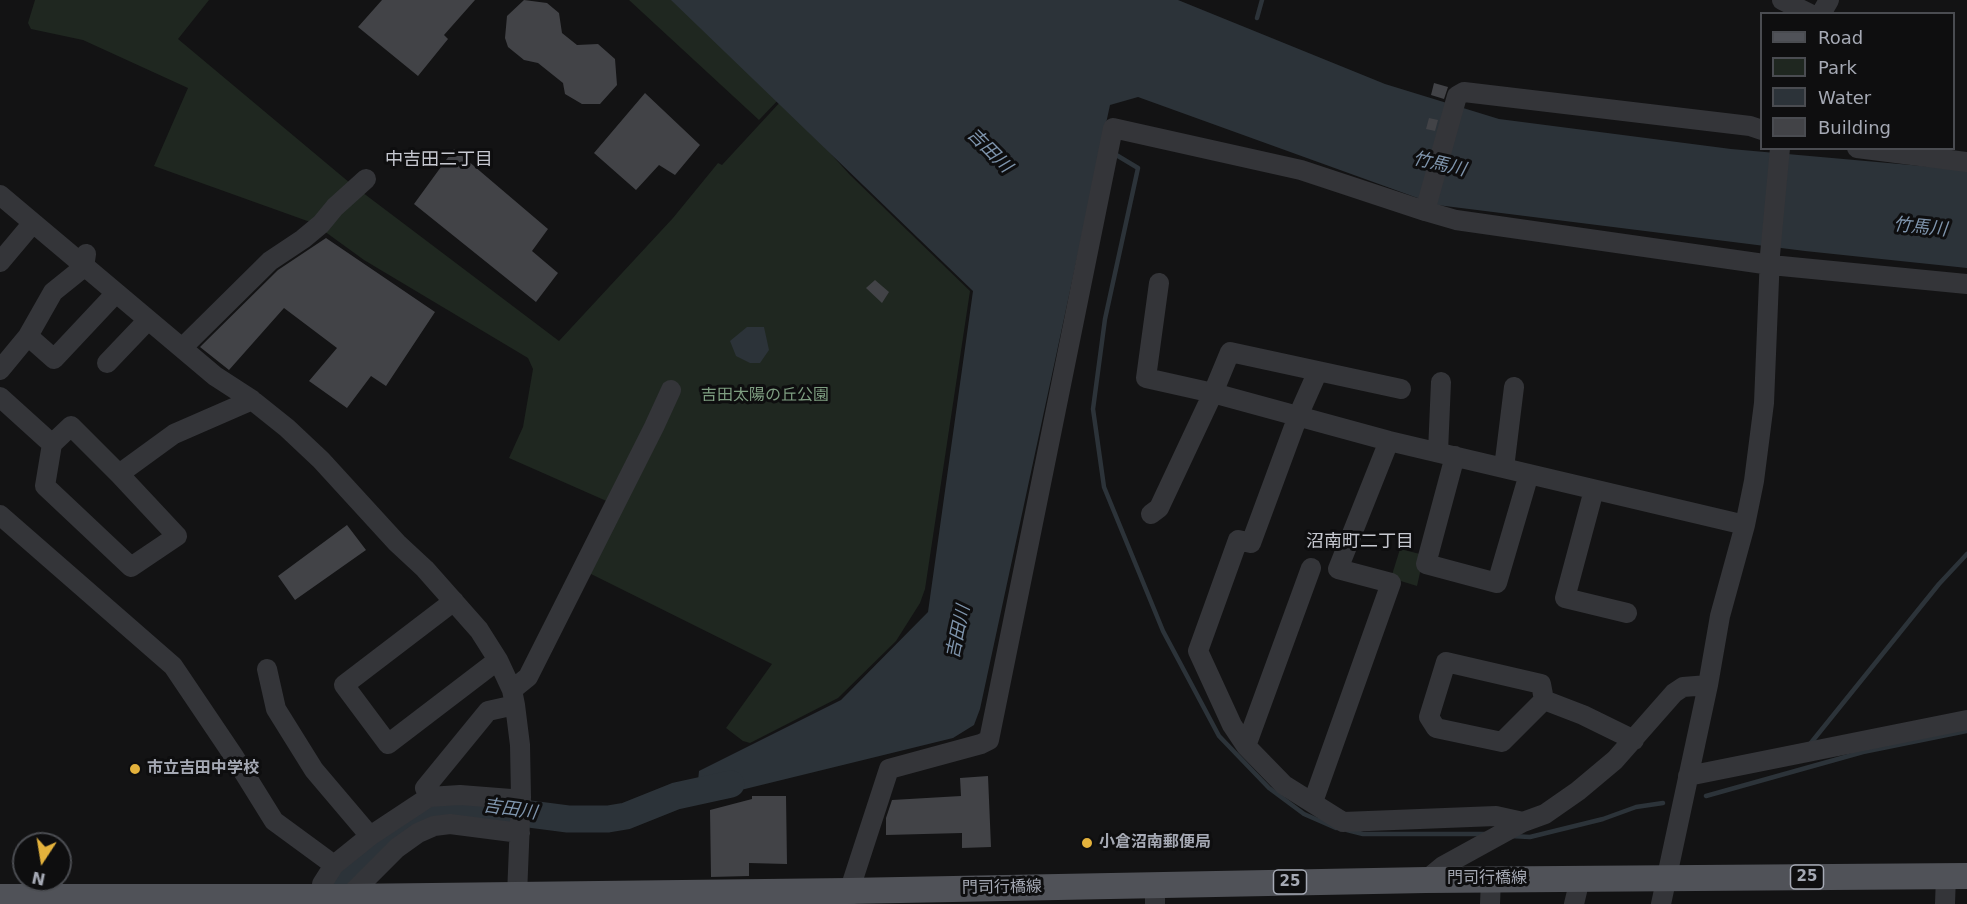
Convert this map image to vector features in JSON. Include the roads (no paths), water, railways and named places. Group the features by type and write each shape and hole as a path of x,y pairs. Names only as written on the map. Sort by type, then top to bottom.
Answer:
{"main road":[{"name":"門司行橋線","path":"0,897 286,900 336,897 467,899 517,895 846,898 1155,895 1426,880 1491,892 1580,879 1957,876"}],"street":[{"path":"1782,0 1806,12"},
{"path":"1426,208 1457,96 1464,92 1749,126 1760,130"},
{"path":"846,898 890,769 989,740 1113,128 1301,170 1426,208 1456,220 1967,284"},
{"path":"1661,904 1708,685 1720,616 1754,481 1764,403 1771,260 1780,150"},
{"path":"1873,150 1967,162"},
{"path":"182,348 270,261 321,224 334,207 366,179"},
{"path":"0,195 32,224 85,260 116,293 215,376 252,400 287,428 321,460 479,630 498,660 514,698 520,745 517,895"},
{"path":"0,262 32,224"},
{"path":"1,367 28,336 52,292 85,260"},
{"path":"1159,284 1146,378 1212,393 1389,441 1744,525"},
{"path":"28,336 54,359 116,293"},
{"path":"107,363 148,320"},
{"path":"1151,514 1159,508 1230,352 1401,389"},
{"path":"1318,371 1298,416 1251,543 1238,540 1198,651 1232,725 1246,746 1284,785 1343,822 1496,816 1520,824"},
{"path":"1441,382 1446,454 1426,564 1497,583 1530,474"},
{"path":"1504,468 1514,387"},
{"path":"429,797 425,788 488,711 514,698 528,677 671,390"},
{"path":"0,397 52,444"},
{"path":"119,474 174,434 252,400"},
{"path":"71,426 119,474 177,536 131,567 45,486 52,444 71,426"},
{"path":"1312,802 1391,583 1338,569 1389,441"},
{"path":"1594,489 1566,598 1627,613"},
{"path":"0,515 173,666 274,821 334,865"},
{"path":"1246,746 1311,568"},
{"path":"454,601 344,685 388,744 498,660"},
{"path":"1446,662 1541,684 1544,700 1502,742 1436,728 1429,717 1446,662"},
{"path":"267,669 276,709 314,770 370,836"},
{"path":"1426,880 1443,866 1520,824 1545,814 1578,791 1615,760 1674,693 1683,687 1708,685"},
{"path":"1544,700 1634,740"},
{"path":"1685,792 1967,720"},
{"path":"520,802 511,799 460,795 429,797 370,836 334,865 322,884 336,897 417,833 434,826 450,824 520,830"},
{"path":"1945,904 1957,876"},
{"path":"1574,904 1580,879"}],"water":[{"name":"竹馬川","path":"671,0 1178,0 1385,84 1499,119 1731,149 1967,170 1967,268 1805,251 1437,205 1138,97 1110,105 980,709 974,725 953,738 696,801 699,771 841,700 928,612 973,291"},
{"path":"747,327 764,327 769,350 760,363 750,363 736,356 730,341"}],"waterway":[{"path":"1257,18 1262,0"},
{"path":"1113,153 1138,168 1105,319 1093,409 1104,487 1163,631 1219,736 1269,788 1304,814 1336,828"},
{"path":"1810,744 1939,584 1967,554"},
{"path":"1706,796 1863,752 1967,731"},
{"name":"吉田川","path":"340,886 383,845 419,819 446,806 477,805 568,819 608,819 626,816 676,796 731,784"},
{"path":"1511,836 1530,837 1603,819 1636,807 1663,803"},
{"path":"1347,830 1363,834 1488,834"}],"place":[{"name":"市立吉田中学校","path":"135,769"},
{"name":"小倉沼南郵便局","path":"1087,843"}],"district":[{"name":"中吉田二丁目","path":"439,160"},
{"name":"沼南町二丁目","path":"1360,542"}],"park label":[{"name":"吉田太陽の丘公園","path":"765,396"}]}
